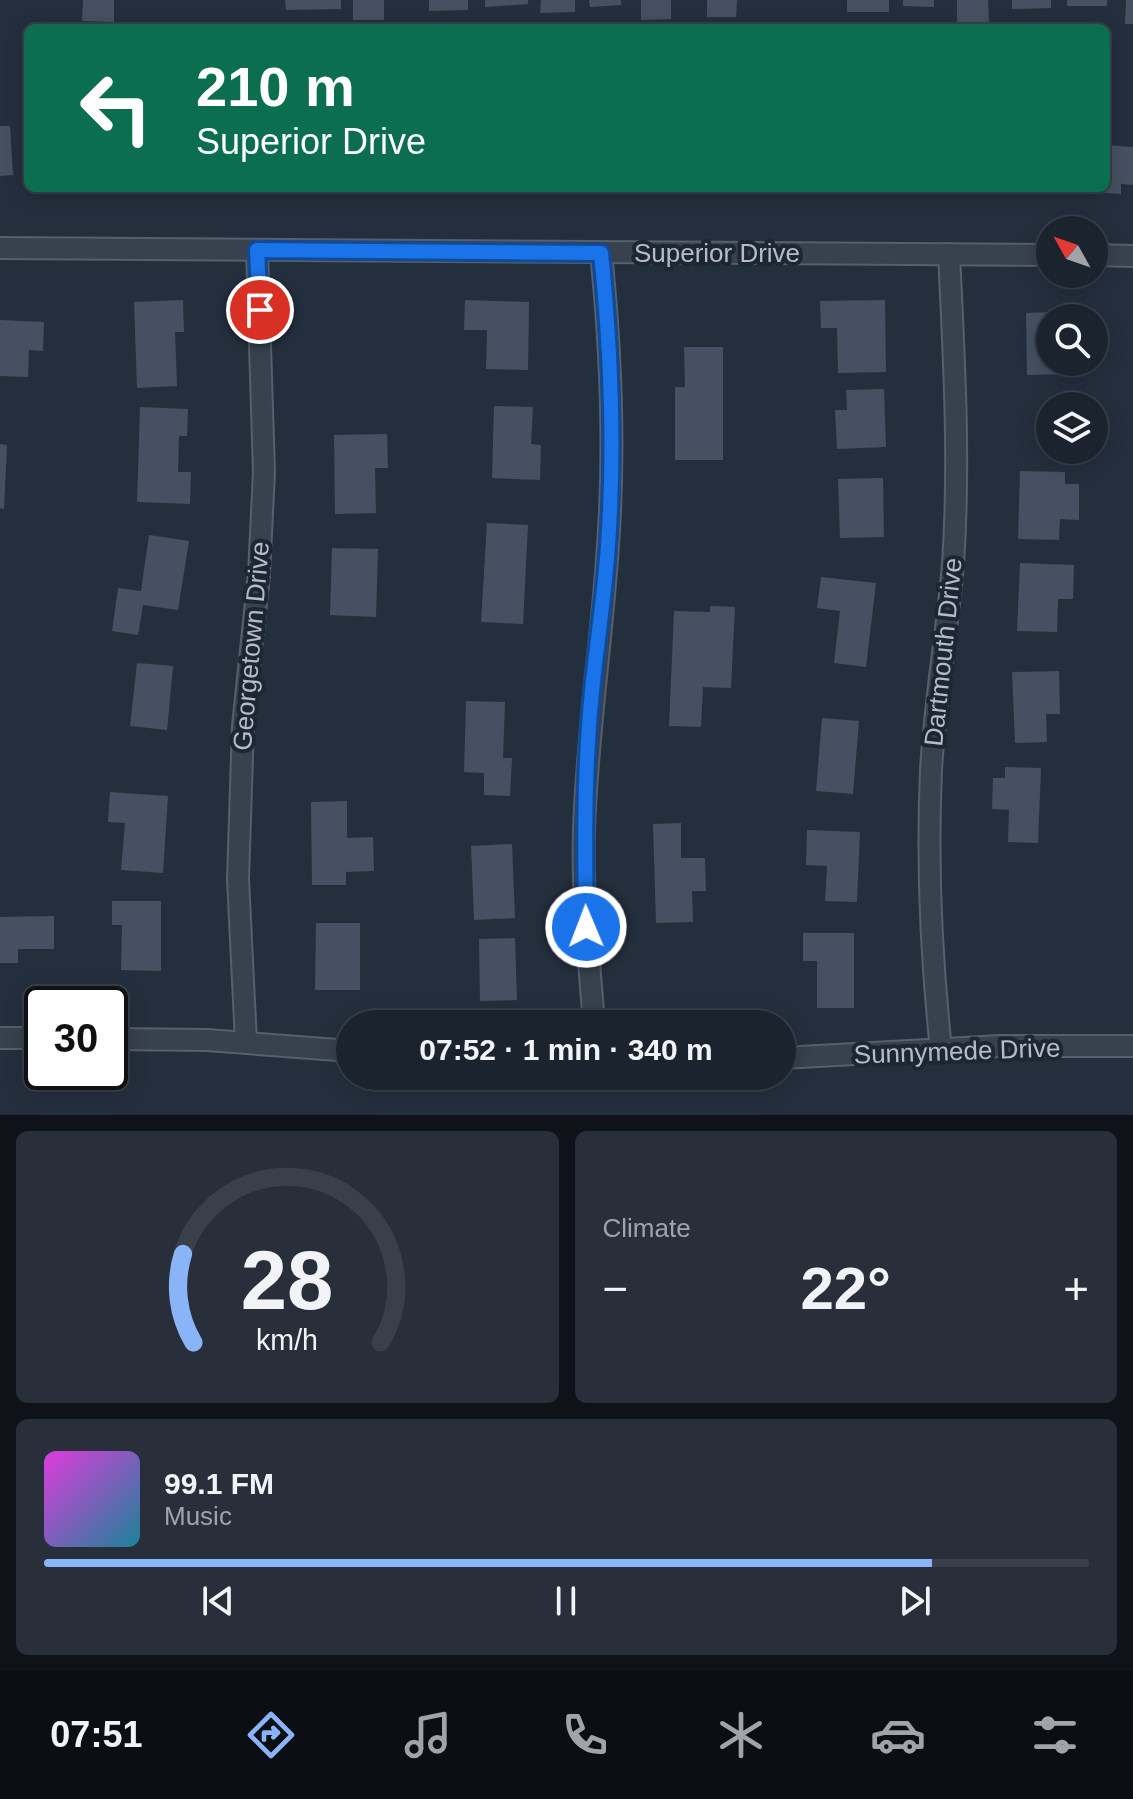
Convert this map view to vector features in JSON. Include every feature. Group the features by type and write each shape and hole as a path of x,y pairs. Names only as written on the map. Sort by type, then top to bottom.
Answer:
{"street":[{"name":"Superior Drive","path":"0,248 1036,255"},
{"name":"Georgetown Drive","path":"246,1042 239,847 243,726 259,574 264,472 265,399 257,250"},
{"path":"593,1010 586,927 584,833 589,724 608,544 612,405 601,253"},
{"name":"Dartmouth Drive","path":"941,1049 934,971 930,826 938,695 952,566 957,465 949,254"},
{"path":"1108,255 1133,256"},
{"path":"0,1038 24,1038"},
{"path":"128,1039 246,1042 336,1050"},
{"name":"Sunnymede Drive","path":"796,1057 941,1049 1133,1046"}],"building":[{"path":"83,0 114,0 114,22 82,21"},
{"path":"285,0 341,0 341,9 286,10"},
{"path":"353,0 384,0 384,20 353,20"},
{"path":"429,0 468,0 468,10 429,11"},
{"path":"485,0 528,0 528,4 485,7"},
{"path":"541,0 575,0 575,12 540,13"},
{"path":"589,0 621,0 621,5 590,7"},
{"path":"641,0 671,0 671,19 641,20"},
{"path":"707,0 737,0 736,17 707,17"},
{"path":"847,0 889,0 889,12 847,12"},
{"path":"903,0 934,0 934,7 903,6"},
{"path":"957,0 988,0 989,23 957,24"},
{"path":"1012,0 1051,0 1051,8 1012,9"},
{"path":"1067,0 1107,0 1107,6 1067,6"},
{"path":"1126,0 1133,0 1133,24 1125,24"},
{"path":"0,126 10,126 13,175 0,176"},
{"path":"1110,145 1133,147 1133,185 1121,184 1121,194 1094,192 1110,192"},
{"path":"183,300 184,332 175,332 177,386 137,388 134,302"},
{"path":"465,300 529,302 528,370 486,369 487,330 464,330"},
{"path":"885,300 886,372 838,373 837,328 821,328 820,301"},
{"path":"1026,313 1036,313 1036,375 1027,375"},
{"path":"0,320 44,322 43,351 29,350 28,377 0,376"},
{"path":"684,347 723,347 723,460 675,460 675,387 685,387"},
{"path":"884,389 886,447 837,449 835,410 847,410 846,390"},
{"path":"494,406 533,407 531,444 541,445 540,480 492,478"},
{"path":"140,407 188,409 187,436 179,436 178,472 191,472 190,504 137,502"},
{"path":"387,434 388,468 375,468 376,513 335,514 334,435"},
{"path":"0,444 7,445 4,509 0,508"},
{"path":"1020,471 1065,472 1065,484 1079,484 1079,520 1060,519 1059,540 1018,539"},
{"path":"883,478 884,537 840,538 838,479"},
{"path":"487,523 528,525 523,624 481,622"},
{"path":"149,535 189,541 178,610 143,605 138,635 112,631 118,588 141,591"},
{"path":"332,548 378,549 376,617 330,615"},
{"path":"1020,563 1074,565 1073,599 1058,599 1057,632 1017,631"},
{"path":"821,577 876,583 866,667 834,663 840,611 817,608"},
{"path":"710,606 735,607 731,688 703,687 701,727 669,726 674,611 710,612"},
{"path":"137,663 173,666 167,730 130,726"},
{"path":"1059,671 1060,714 1046,714 1047,742 1015,743 1012,672"},
{"path":"466,701 505,702 503,758 512,758 510,796 484,795 484,773 464,772"},
{"path":"822,718 859,721 853,794 816,791"},
{"path":"1005,767 1041,768 1038,843 1008,842 1009,810 992,809 993,778 1005,778"},
{"path":"110,792 168,796 163,873 121,870 125,823 108,822"},
{"path":"347,801 347,838 373,837 374,871 346,872 346,885 312,885 311,802"},
{"path":"681,823 681,858 705,858 706,891 692,891 693,922 656,923 653,824"},
{"path":"807,830 860,832 857,902 825,901 827,866 806,865"},
{"path":"512,844 515,918 474,920 471,846"},
{"path":"112,901 161,901 161,971 121,970 122,925 112,925"},
{"path":"54,916 54,949 18,949 18,963 0,963 0,917"},
{"path":"316,923 360,923 360,990 315,990"},
{"path":"803,933 854,933 854,1008 817,1008 817,961 803,961"},
{"path":"515,938 517,1000 480,1001 479,939"}],"route":[{"path":"260,310 257,250 601,253 608,318 611,458 608,544 589,724 584,833 586,927"}]}
